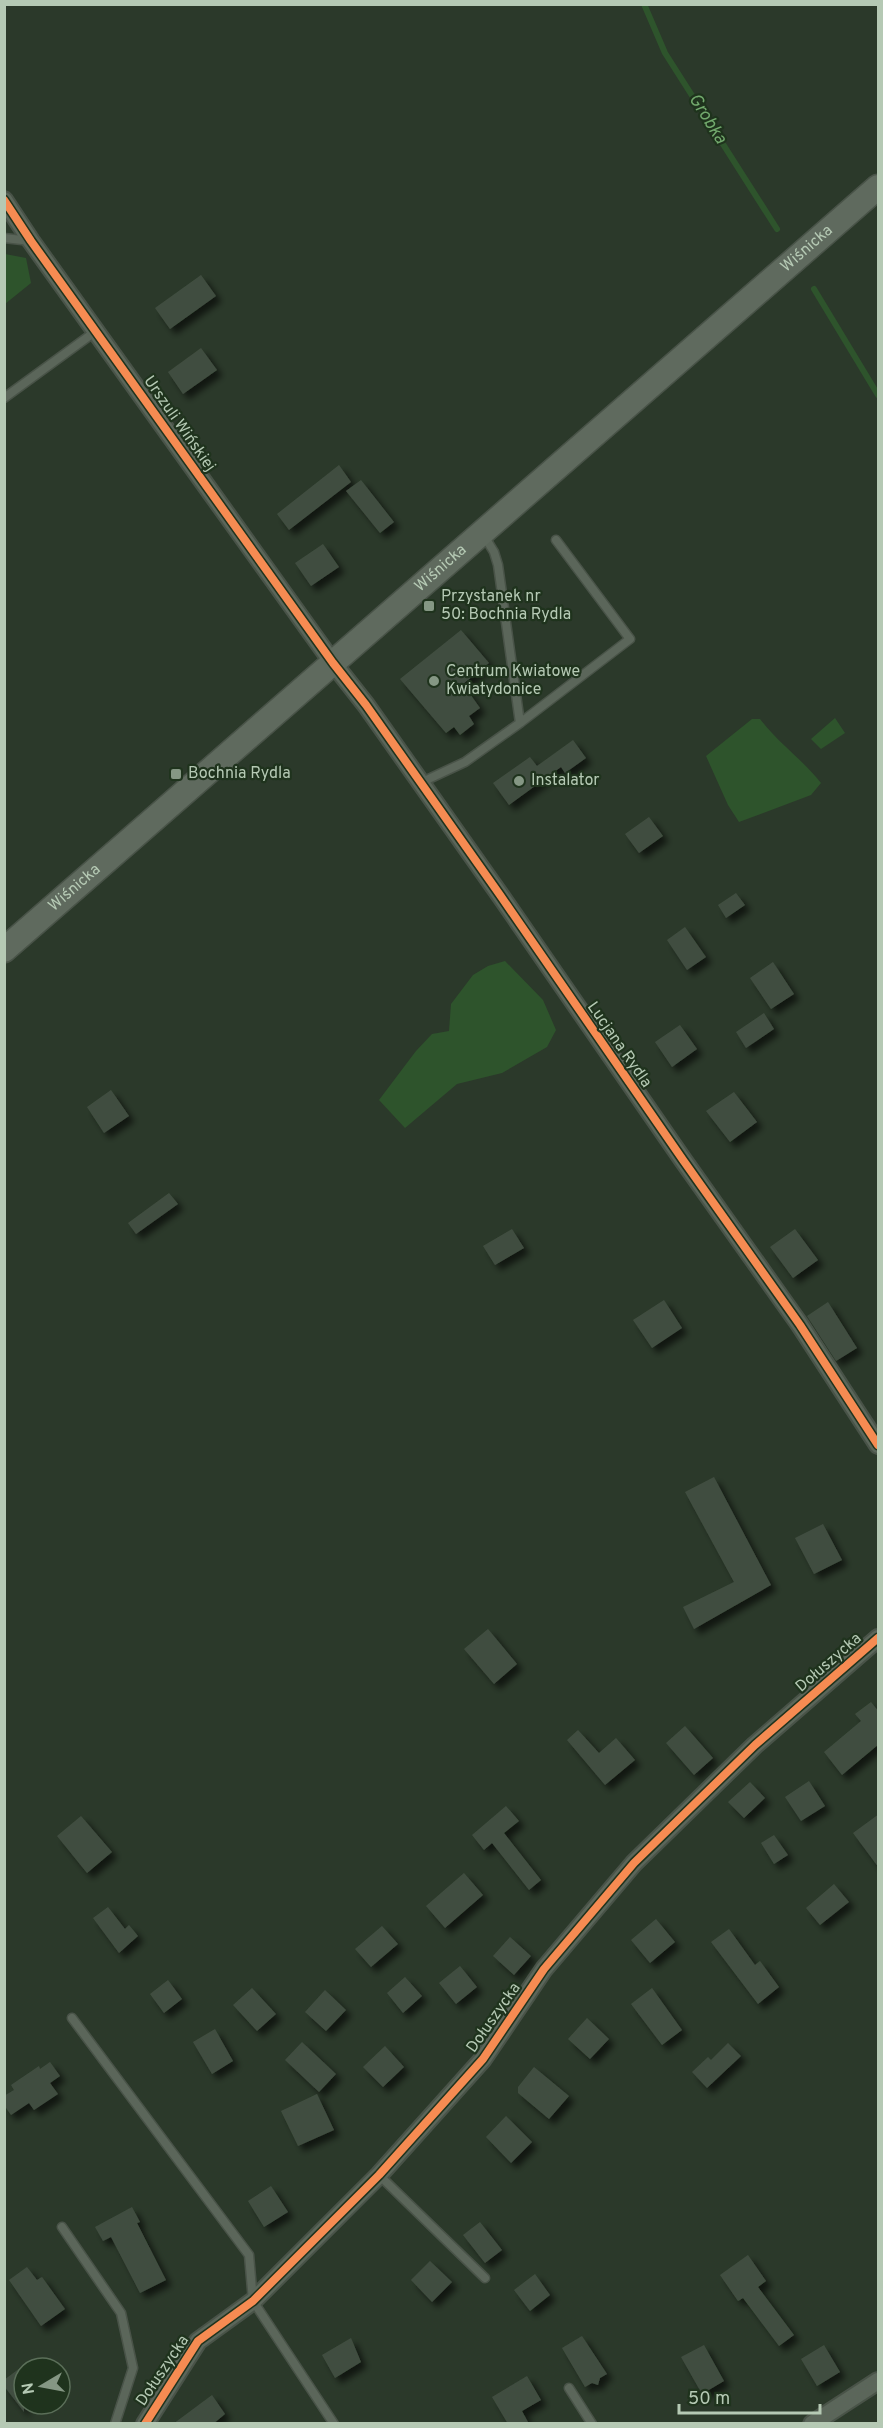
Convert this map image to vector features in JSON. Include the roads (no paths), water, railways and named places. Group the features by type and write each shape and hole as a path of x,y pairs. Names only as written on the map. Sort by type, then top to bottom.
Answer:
{"main road":[{"name":"Wiśnicka","path":"4,950 879,187"}],"street":[{"name":"Urszuli Wińskiej","path":"4,201 333,663"},
{"name":"Lucjana Rydla","path":"333,663 366,705 500,895 682,1160 800,1325 879,1445"},
{"name":"Dołuszycka","path":"145,2424 198,2341 253,2301 379,2175 483,2059 544,1969 634,1863 755,1745 879,1638"},
{"path":"812,2424 879,2381"}],"lane":[{"path":"4,238 31,241"},
{"path":"4,398 96,330"},
{"path":"482,533 494,552 498,565 520,723"},
{"path":"420,783 465,762 630,639 556,540"},
{"path":"72,2018 249,2255 253,2301 334,2424"},
{"path":"379,2175 485,2278"},
{"path":"62,2227 121,2313 134,2368 116,2424"},
{"path":"569,2388 592,2424"}],"waterway":[{"name":"Grobka","path":"644,4 665,53 777,229"},
{"name":"Grobka","path":"814,289 878,395"}],"place":[{"name":"Przystanek nr 50: Bochnia Rydla","path":"429,606"},
{"name":"Centrum Kwiatowe Kwiatydonice","path":"434,681"},
{"name":"Bochnia Rydla","path":"176,774"},
{"name":"Instalator","path":"519,781"}]}
